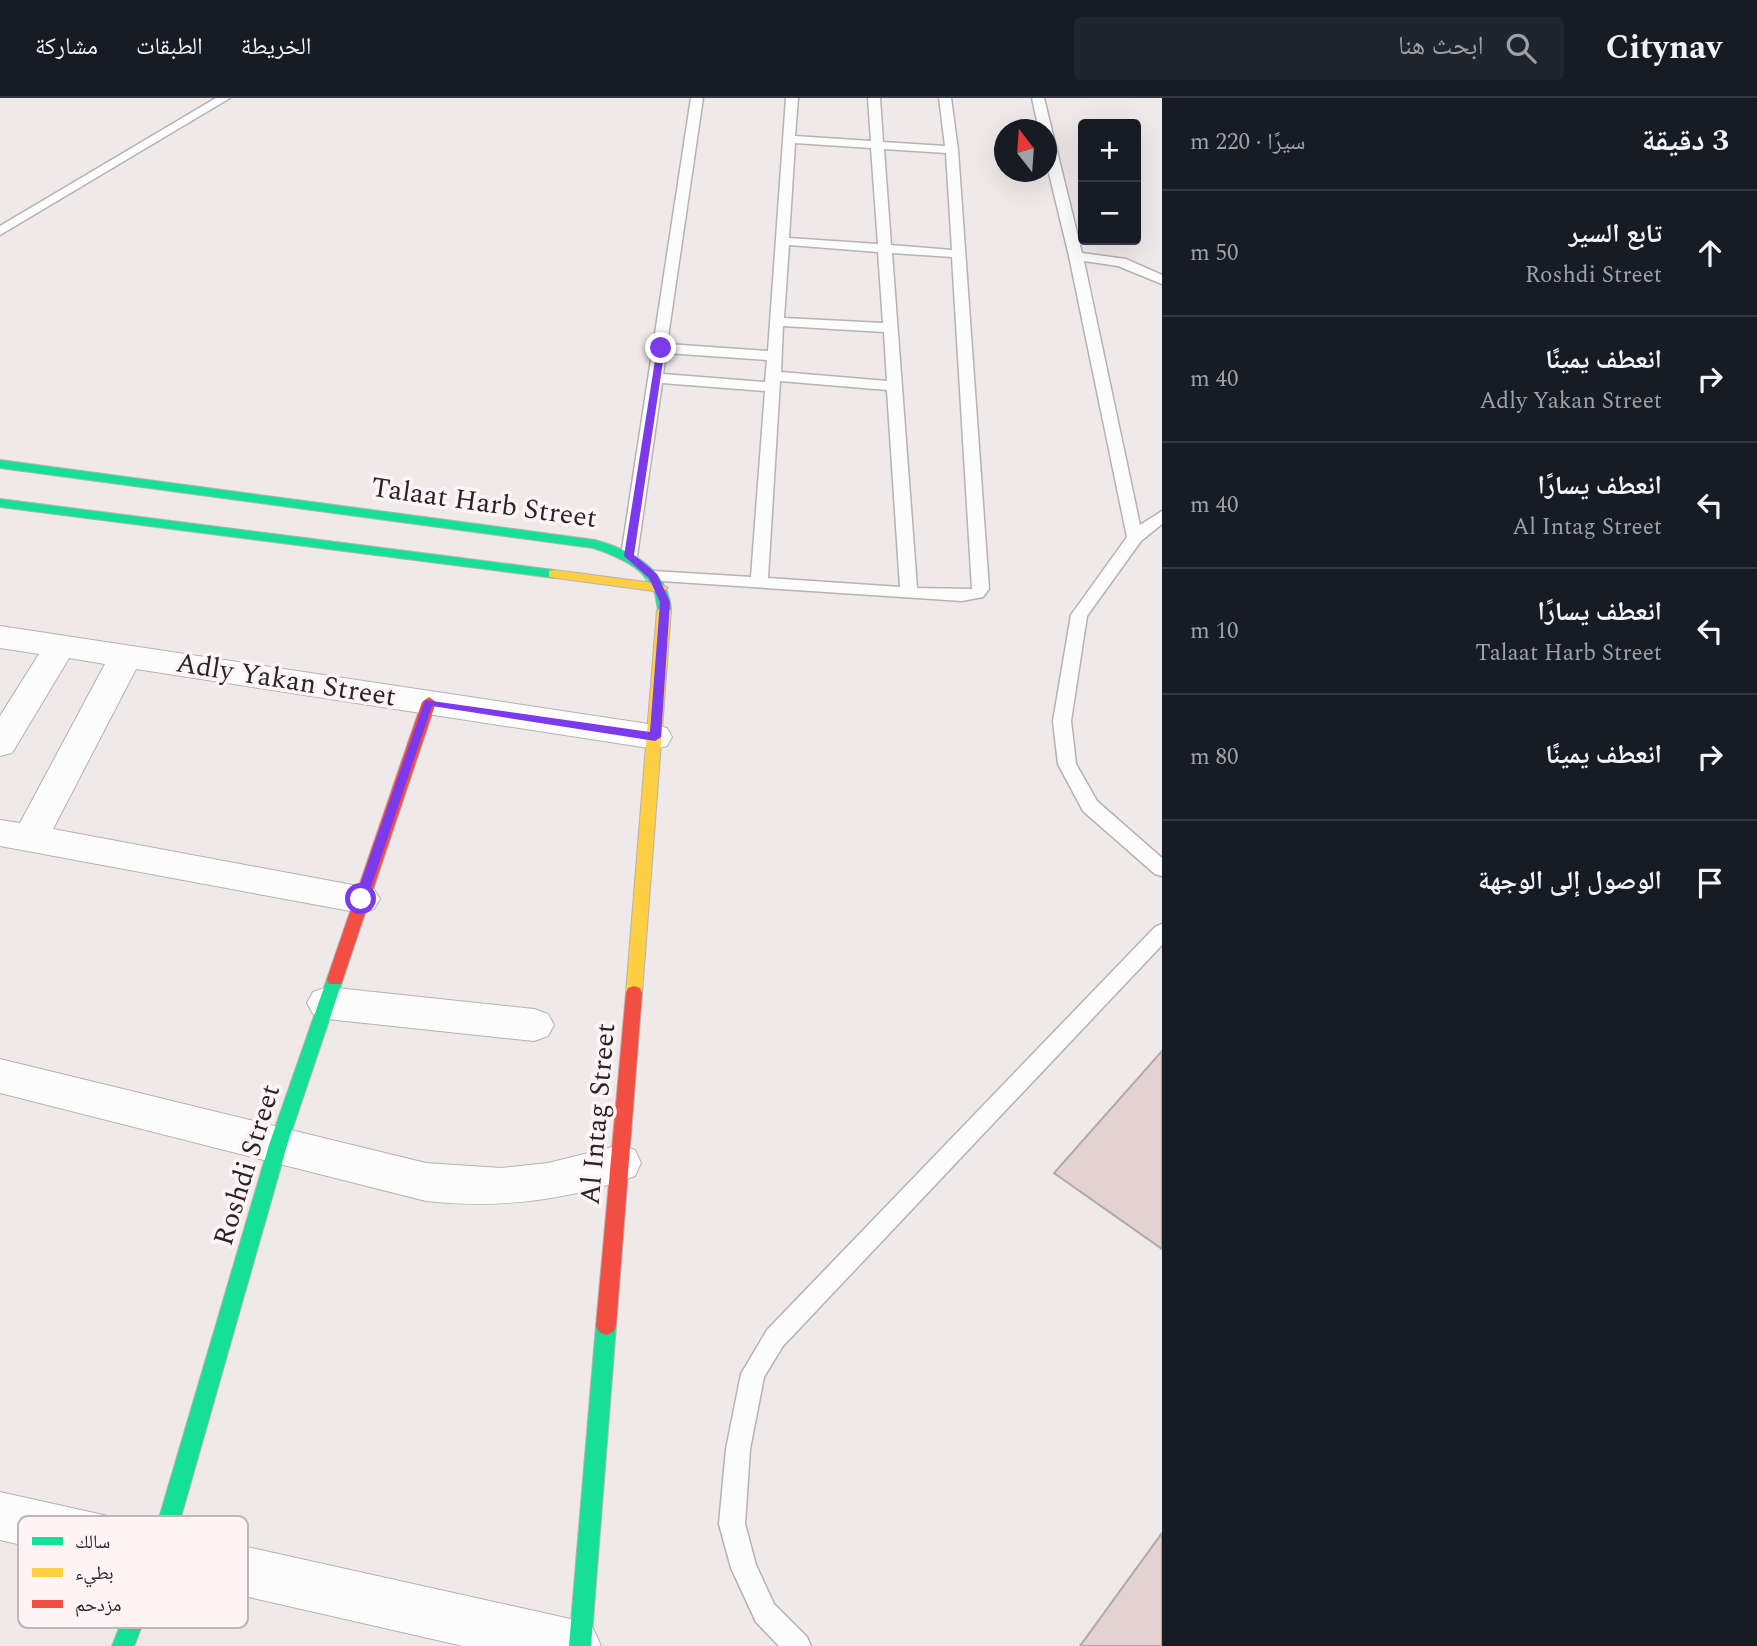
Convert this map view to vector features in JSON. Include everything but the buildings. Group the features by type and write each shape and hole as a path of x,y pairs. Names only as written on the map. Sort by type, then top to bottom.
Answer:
{"street":[{"name":"Talaat Harb Street","path":"0,464 595,544 629,556 657,582"},
{"path":"0,503 657,582"},
{"name":"Al Intag Street","path":"580,1646 665,602 657,582"},
{"name":"Adly Yakan Street","path":"0,637 655,737"},
{"path":"0,744 61,646"},
{"path":"126,656 8,837 361,899"},
{"name":"Roshdi Street","path":"170,1516 278,1145 429,702"},
{"path":"327,1003 534,1025"},
{"path":"0,1076 426,1182 474,1188 524,1187 572,1178 620,1163"},
{"path":"0,1516 18,1520"},
{"path":"248,1575 469,1634 575,1646"},
{"name":"Roshdi Street","path":"124,1646 131,1628"}],"lane":[{"path":"0,231 224,98"},
{"path":"629,556 697,98"},
{"path":"759,584 792,98"},
{"path":"874,98 909,592"},
{"path":"657,582 759,584 970,596 981,589 952,150 945,98"},
{"path":"1038,98 1043,119"},
{"path":"789,139 952,150"},
{"path":"1057,177 1135,537"},
{"path":"782,241 959,254"},
{"path":"1076,256 1121,261 1162,279"},
{"path":"777,322 890,328"},
{"path":"661,348 774,356"},
{"path":"657,378 894,386"},
{"path":"1162,516 1135,537 1079,615 1062,721 1067,764 1090,806 1162,869"},
{"path":"798,1646 765,1614 744,1567 733,1524 738,1449 753,1374 775,1338 1162,932"}],"traffic: fast":[{"path":"0,464 595,544 642,566 659,585 664,610"},
{"path":"0,503 554,574"},
{"path":"170,1516 278,1145 335,979"},
{"path":"580,1646 606,1326"},
{"path":"123,1646 130,1628"}],"traffic: slow":[{"path":"554,574 661,588"},
{"path":"634,993 664,610"}],"traffic: jam":[{"path":"335,979 429,702"},
{"path":"606,1326 634,993"}],"route":[{"path":"361,899 429,702 655,737 665,602 661,587 653,576 629,556 661,348"}]}
